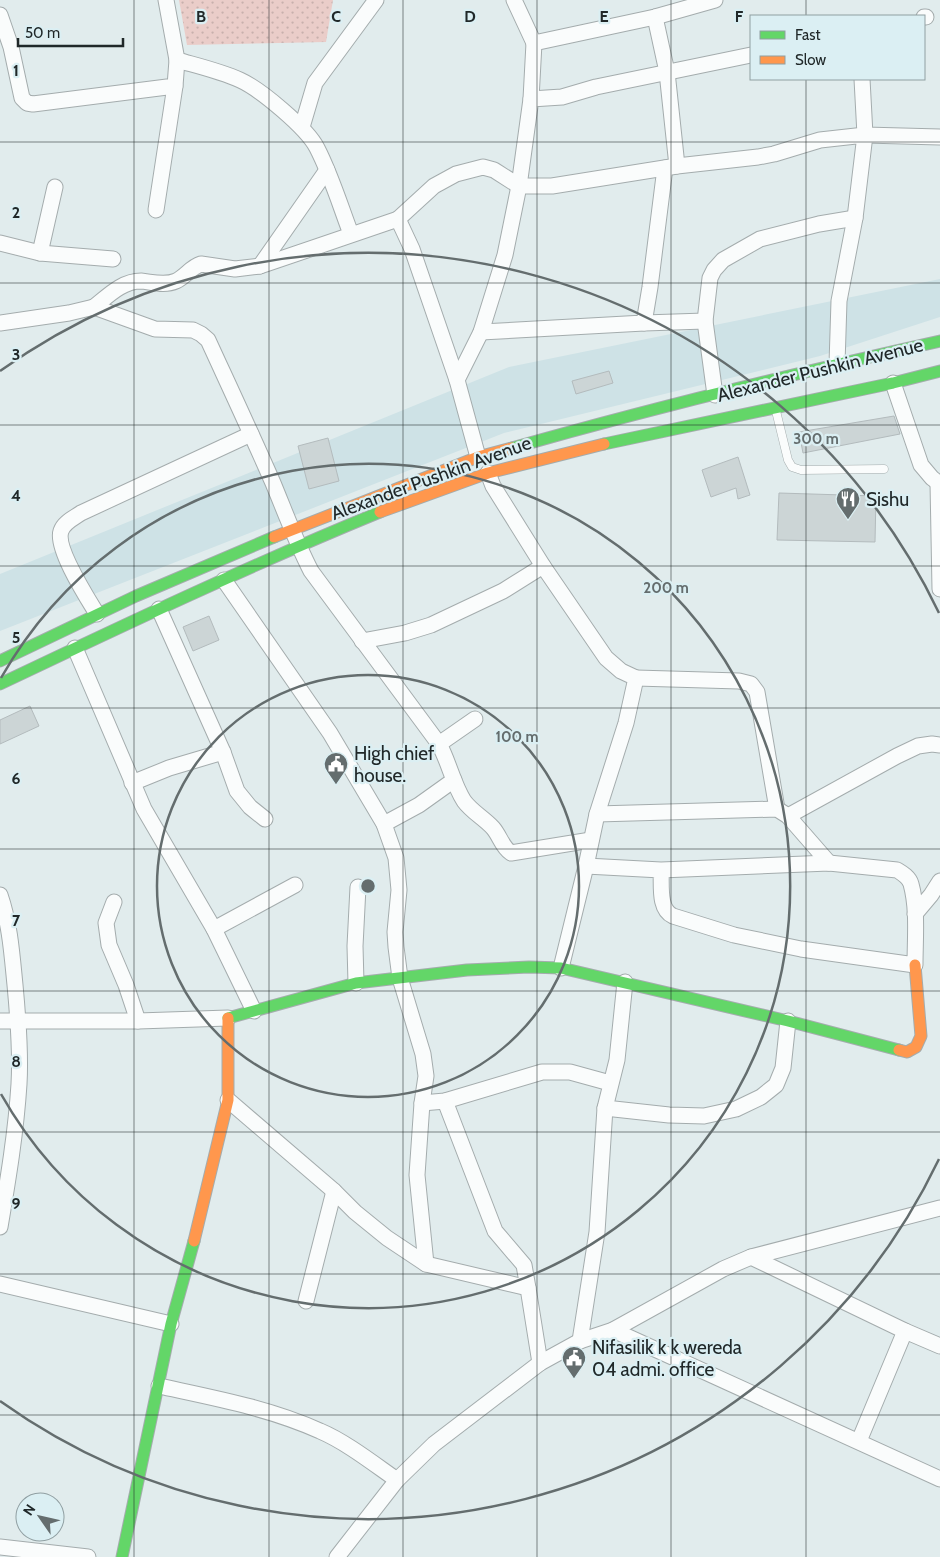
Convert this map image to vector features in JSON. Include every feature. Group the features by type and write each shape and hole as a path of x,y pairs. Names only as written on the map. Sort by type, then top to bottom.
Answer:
{"main road":[{"name":"Alexander Pushkin Avenue","path":"0,661 136,596 292,529 478,457 613,419 837,364 940,341"},
{"name":"Alexander Pushkin Avenue","path":"0,684 298,546 394,507 488,472 619,440 775,406 893,383 940,371"},
{"path":"136,596 144,616"},
{"path":"122,1557 171,1324 199,1221 228,1100 228,1018 356,984 467,970 529,967 561,968 788,1021 907,1052 916,1047 921,1036 915,965"}],"street":[{"path":"156,210 175,86 177,60 166,0"},
{"path":"302,127 314,83 376,0"},
{"path":"457,380 481,332 505,255 519,186 531,99 534,43 514,0"},
{"path":"534,43 655,17 715,0"},
{"path":"0,15 11,47 22,98 27,103 33,104 175,86"},
{"path":"644,323 671,167 667,72 655,17"},
{"path":"531,99 562,97 596,87 750,55"},
{"path":"177,60 242,81 302,127 316,146 327,170 351,234"},
{"path":"837,364 839,301 855,218 864,135 862,80"},
{"path":"0,323 69,313 94,307 127,283 139,281 168,283 176,281 201,264 235,269 260,266 398,219 434,186 456,174 483,167 494,170 519,186 552,186 671,167 758,157 820,140 864,135 940,137"},
{"path":"260,266 327,170"},
{"path":"40,253 55,187"},
{"path":"715,395 705,321 710,278 714,270 723,260 760,239 819,224 855,218"},
{"path":"398,219 412,249 457,380 478,457"},
{"path":"0,243 40,253 113,260"},
{"path":"94,307 155,329 193,330 208,340 251,434 298,546 311,571 439,744 463,799 471,809 493,828 507,851 511,853 590,840"},
{"path":"481,332 705,321"},
{"path":"893,383 921,465 939,484 940,588"},
{"path":"97,614 71,570 61,541 61,532 68,521 251,434"},
{"path":"488,472 493,486 543,566 606,658 621,670 636,678 739,681 751,684 757,692 783,813 829,863"},
{"path":"362,641 405,633 431,625 503,591 543,566"},
{"path":"224,580 330,733 384,824 396,858 399,890 395,932 400,978 423,1054 426,1076 422,1103 417,1175 426,1264"},
{"path":"159,609 223,752 237,791 250,807 265,820"},
{"path":"75,648 144,809 214,930 254,1011"},
{"path":"561,968 586,866 590,840 626,723 636,678"},
{"path":"439,744 475,718"},
{"path":"597,814 783,813 911,749 932,744 940,745"},
{"path":"132,783 169,768 223,752"},
{"path":"384,824 419,805 454,780"},
{"path":"586,866 661,870 829,863 897,870 910,882 915,914 915,965 801,949 734,935 673,916 667,913 664,906 661,870"},
{"path":"915,914 940,881"},
{"path":"214,930 295,885"},
{"path":"356,984 355,946 358,887"},
{"path":"0,895 5,910 12,949 18,1021 19,1083 8,1180 0,1227"},
{"path":"114,902 106,924 109,945 126,985 138,1021"},
{"path":"580,1341 597,1232 605,1108 617,1060 625,982"},
{"path":"0,1021 138,1021 228,1018"},
{"path":"605,1108 669,1115 704,1116 736,1109 760,1097 776,1085 783,1068 788,1021"},
{"path":"422,1103 445,1101 542,1072 570,1072 610,1083"},
{"path":"228,1100 334,1191 355,1212 387,1238 426,1264 528,1288"},
{"path":"445,1101 496,1231 524,1265 540,1362"},
{"path":"306,1301 334,1191"},
{"path":"337,1557 397,1480 434,1444 540,1362 580,1341 613,1330 723,1269 751,1257 940,1208"},
{"path":"751,1257 940,1346"},
{"path":"0,1284 171,1324"},
{"path":"613,1330 940,1479"},
{"path":"859,1441 905,1331"},
{"path":"159,1386 254,1407 321,1431 397,1480"},
{"path":"0,1548 88,1557"}],"lane":[{"path":"775,406 788,460 792,467 801,470 884,469"}],"shaded area":[{"path":"179,0 333,0 326,42 187,45"},
{"path":"940,279 940,317 820,356 504,433 0,631 0,574 509,367"}],"building":[{"path":"609,371 613,383 576,394 572,381"},
{"path":"894,416 900,434 803,453 799,432"},
{"path":"328,438 339,481 309,489 298,446"},
{"path":"738,457 750,495 738,499 736,488 711,497 702,470"},
{"path":"779,493 876,496 875,542 777,540"},
{"path":"209,616 219,640 193,651 183,627"},
{"path":"30,706 39,726 0,744 0,720"}],"traffic: fast":[{"path":"512,448 725,392 940,341"},
{"path":"604,444 893,383 940,371"},
{"path":"0,684 236,574 380,512"},
{"path":"0,661 136,596 274,537"},
{"path":"228,1018 356,983 467,970 529,967 561,968 788,1021 899,1050"},
{"path":"122,1557 171,1324 194,1241"}],"traffic: slow":[{"path":"380,512 488,473 604,444"},
{"path":"274,537 478,457 512,448"},
{"path":"899,1050 907,1052 916,1047 921,1036 915,965"},
{"path":"194,1241 228,1100 228,1018"}],"place":[{"name":"Sishu","path":"848,520"},
{"name":"High chief house.","path":"336,785"},
{"name":"Nifasilik k k wereda 04 admi. office","path":"574,1379"}]}
